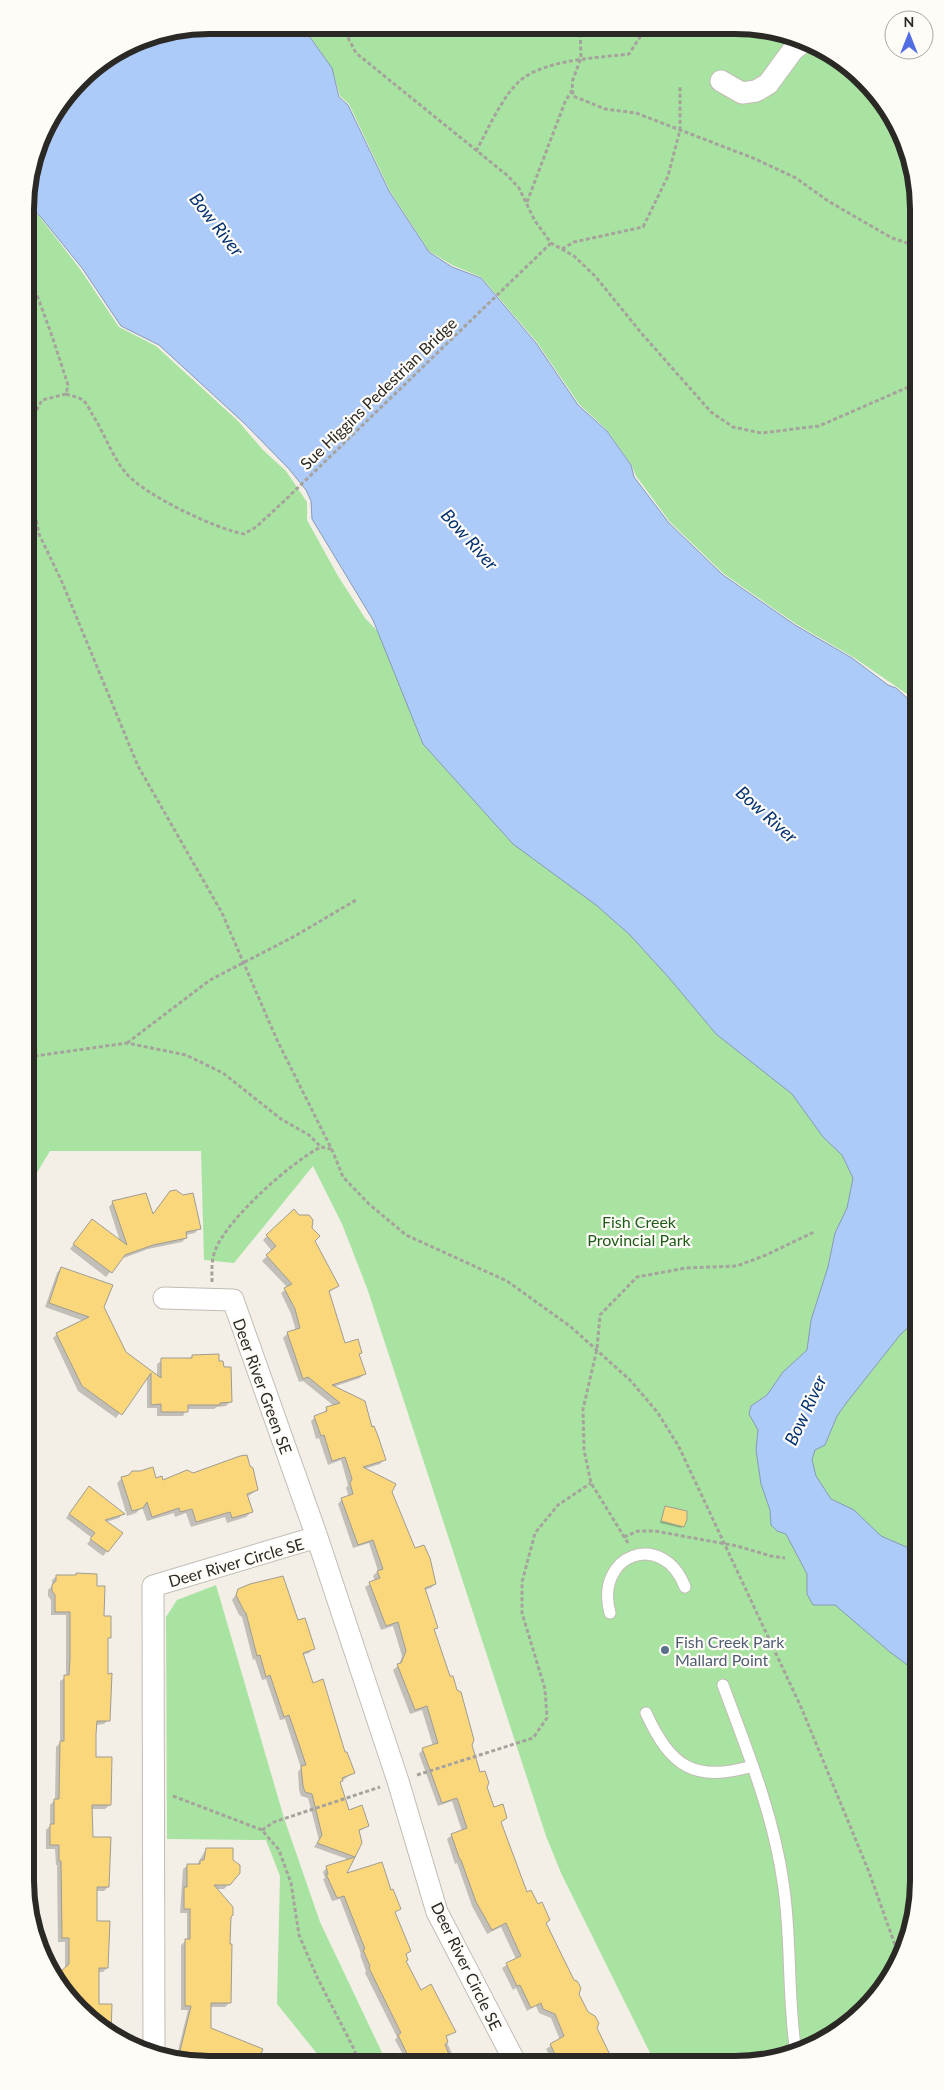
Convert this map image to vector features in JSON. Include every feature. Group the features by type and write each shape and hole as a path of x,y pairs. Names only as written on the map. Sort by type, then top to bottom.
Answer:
{"street":[{"path":"721,81 742,93 756,91 768,84 793,50 799,46"},
{"name":"Deer River Green SE","path":"164,1298 233,1300 317,1538"},
{"name":"Deer River Circle SE","path":"154,2047 153,1586 317,1538 398,1781 437,1912 512,2056"}],"lane":[{"path":"610,1612 609,1581 612,1572 625,1559 636,1555 648,1553 666,1560 674,1566 685,1587"},
{"path":"723,1685 767,1806 784,1883 795,2045"},
{"path":"646,1713 661,1744 681,1763 696,1770 713,1773 731,1772 753,1766"}],"path":[{"path":"346,34 356,52 508,176 519,188 535,221 551,243 574,256 595,276 643,335 711,412 733,427 761,433 819,426 910,386"},
{"path":"580,34 581,58 572,82 572,96 605,109 636,113 752,158 796,178 836,206 892,238 910,244"},
{"path":"476,151 509,93 522,80 535,72 569,60 630,54 642,34"},
{"path":"562,249 574,242 643,227 668,176 680,130 680,86"},
{"path":"527,202 565,102 572,90"},
{"name":"Sue Higgins Pedestrian Bridge","path":"66,394 84,400 104,432 116,461 126,474 138,484 152,494 227,531 244,534 256,526 551,243"},
{"path":"34,287 68,385 66,394 42,400 34,415"},
{"path":"34,506 39,534 62,582 138,766 222,913 276,1040 343,1177 353,1189 396,1228 420,1242 507,1281 538,1301 597,1349 632,1381 669,1429 805,1715 866,1865 896,1949"},
{"path":"126,1043 210,980 295,936 356,900"},
{"path":"34,1056 126,1043 186,1055 223,1073 281,1119 309,1135 321,1147 331,1150"},
{"path":"212,1299 212,1263 215,1251 236,1219 293,1164 321,1147"},
{"path":"636,1555 591,1483 584,1450 583,1422 585,1399 597,1349 600,1315 637,1277 686,1268 737,1266 766,1255 814,1232"},
{"path":"516,1744 533,1738 547,1718 545,1688 522,1613 522,1582 535,1533 558,1505 591,1483"},
{"path":"624,1537 638,1531 655,1531 738,1546 771,1556 785,1558"},
{"path":"153,1795 169,1794 262,1830 279,1850 292,1883 299,1935 317,1977 356,2056"}],"green space":[{"path":"309,34 746,34 769,37 791,43 823,57 851,77 867,93 887,121 897,142 907,175 910,198 910,696 853,657 796,624 724,574 670,522 636,476 631,464 607,430 579,404 536,341 481,277 452,265 429,251 390,191 349,104 340,96 332,68"},
{"name":"Fish Creek Provincial Park","path":"34,213 39,216 80,269 119,327 156,346 238,421 263,450 286,471 307,502 307,520 338,576 365,618 408,663 910,1081 910,1892 907,1915 901,1937 887,1969 867,1997 851,2013 823,2033 802,2043 769,2053 746,2056 652,2056 561,1873 546,1836 367,1288 342,1224 313,1166 234,1263 204,1260 201,1151 50,1151 34,1178"},
{"path":"216,1585 284,1818 320,1922 384,2056 319,2056 277,2004 280,1876 266,1840 167,1839 166,1617 177,1600"}],"water":[{"name":"Bow River","path":"308,34 332,68 339,97 348,105 389,191 429,252 452,267 481,278 536,343 578,405 607,431 631,465 634,477 669,523 723,575 795,625 852,658 888,685 896,688 910,701 910,1326 900,1335 847,1402 837,1416 825,1445 815,1450 812,1460 816,1476 831,1499 854,1510 881,1536 910,1549 910,1667 835,1605 813,1605 807,1594 807,1574 786,1534 777,1531 771,1525 770,1510 761,1484 756,1450 758,1430 749,1414 751,1406 767,1395 783,1372 807,1350 811,1320 828,1267 835,1233 847,1208 853,1178 842,1155 823,1137 792,1094 716,1034 630,935 596,905 513,844 423,744 373,620 312,519 311,501 306,490 289,469 244,423 159,345 121,326 82,268 34,211 35,186 47,142 57,121 77,93 93,77 112,63 142,47 186,35"}],"building":[{"path":"176,1190 183,1195 193,1193 201,1229 186,1232 187,1238 153,1245 125,1255 112,1273 73,1244 92,1219 127,1245 112,1201 146,1193 153,1214 170,1191"},
{"path":"294,1209 299,1215 309,1215 313,1220 312,1228 320,1236 315,1241 339,1286 329,1291 345,1343 358,1339 362,1353 359,1354 366,1374 332,1385 365,1401 372,1427 374,1426 386,1460 363,1467 396,1484 392,1492 415,1548 424,1545 430,1558 436,1584 425,1588 438,1628 434,1629 450,1676 453,1676 457,1690 461,1692 474,1740 472,1745 480,1772 485,1771 489,1783 487,1787 494,1807 503,1804 507,1818 501,1822 527,1892 531,1890 538,1904 542,1902 550,1920 546,1923 574,1980 577,1981 581,1988 579,1994 588,2012 595,2016 599,2023 597,2028 611,2056 556,2056 550,2044 564,2036 555,2014 543,2009 541,2003 531,2008 520,1985 517,1986 506,1963 521,1956 506,1923 492,1930 476,1902 451,1834 467,1828 457,1798 442,1803 422,1748 438,1743 427,1706 415,1710 397,1664 401,1663 406,1651 398,1622 386,1626 369,1582 380,1578 377,1571 383,1569 373,1540 358,1545 341,1498 353,1494 350,1483 352,1479 345,1457 332,1461 324,1435 321,1436 314,1416 327,1411 326,1407 340,1403 308,1377 303,1379 287,1332 300,1328 295,1309 284,1288 292,1284 266,1255 276,1246 266,1235"},
{"path":"61,1267 113,1285 104,1307 126,1352 161,1378 161,1358 192,1358 192,1355 219,1354 219,1361 223,1361 224,1367 231,1367 232,1402 220,1403 220,1405 188,1405 188,1412 161,1412 161,1404 151,1405 151,1373 122,1415 82,1386 56,1333 89,1317 49,1303"},
{"path":"247,1455 250,1466 253,1468 258,1490 247,1494 253,1512 232,1518 230,1512 196,1522 192,1509 180,1512 179,1508 152,1517 147,1502 143,1508 132,1511 121,1477 129,1475 132,1471 153,1467 156,1478 162,1476 163,1480 187,1470 193,1473"},
{"path":"89,1486 125,1514 105,1520 123,1533 108,1552 90,1539 95,1533 69,1514"},
{"path":"665,1506 687,1511 687,1520 684,1527 661,1521"},
{"path":"76,1573 97,1574 97,1586 105,1586 104,1616 111,1616 111,1638 108,1638 108,1674 112,1673 110,1721 97,1721 96,1757 112,1757 111,1805 92,1805 93,1837 111,1837 109,1887 97,1887 97,1921 110,1921 108,1968 99,1968 99,2004 112,2004 111,2026 93,2013 77,1997 60,1974 69,1964 69,1938 62,1938 61,1861 59,1861 59,1845 50,1845 50,1824 54,1824 54,1799 59,1799 60,1741 64,1741 64,1675 69,1675 70,1658 70,1612 55,1612 55,1595 52,1591 52,1585 56,1581 56,1575 76,1575"},
{"path":"283,1576 298,1620 305,1618 315,1649 303,1653 313,1683 323,1679 345,1752 347,1752 355,1773 342,1778 343,1781 340,1782 349,1810 362,1805 369,1826 359,1830 362,1843 355,1857 317,1843 322,1835 312,1794 305,1792 303,1786 301,1766 306,1765 289,1715 284,1717 270,1675 266,1677 260,1655 257,1656 246,1613 236,1595 238,1589 250,1584"},
{"path":"206,1848 233,1848 233,1860 240,1865 240,1873 230,1885 214,1885 233,1907 233,1915 231,1917 230,1944 232,1944 231,2003 211,2003 211,2028 263,2049 260,2056 198,2056 179,2054 191,2006 185,2006 185,1939 190,1939 190,1909 184,1909 184,1887 187,1887 187,1864 200,1864 200,1860 204,1860"},
{"path":"355,1857 347,1873 382,1862 391,1890 393,1889 401,1909 395,1912 411,1951 406,1954 408,1960 406,1961 421,1990 431,1984 456,2032 446,2036 448,2042 445,2044 450,2056 408,2056 398,2035 401,2033 369,1968 370,1966 363,1950 365,1949 344,1896 337,1898 326,1874 328,1874 326,1866"}],"place":[{"name":"Fish Creek Park Mallard Point","path":"665,1650"}]}
